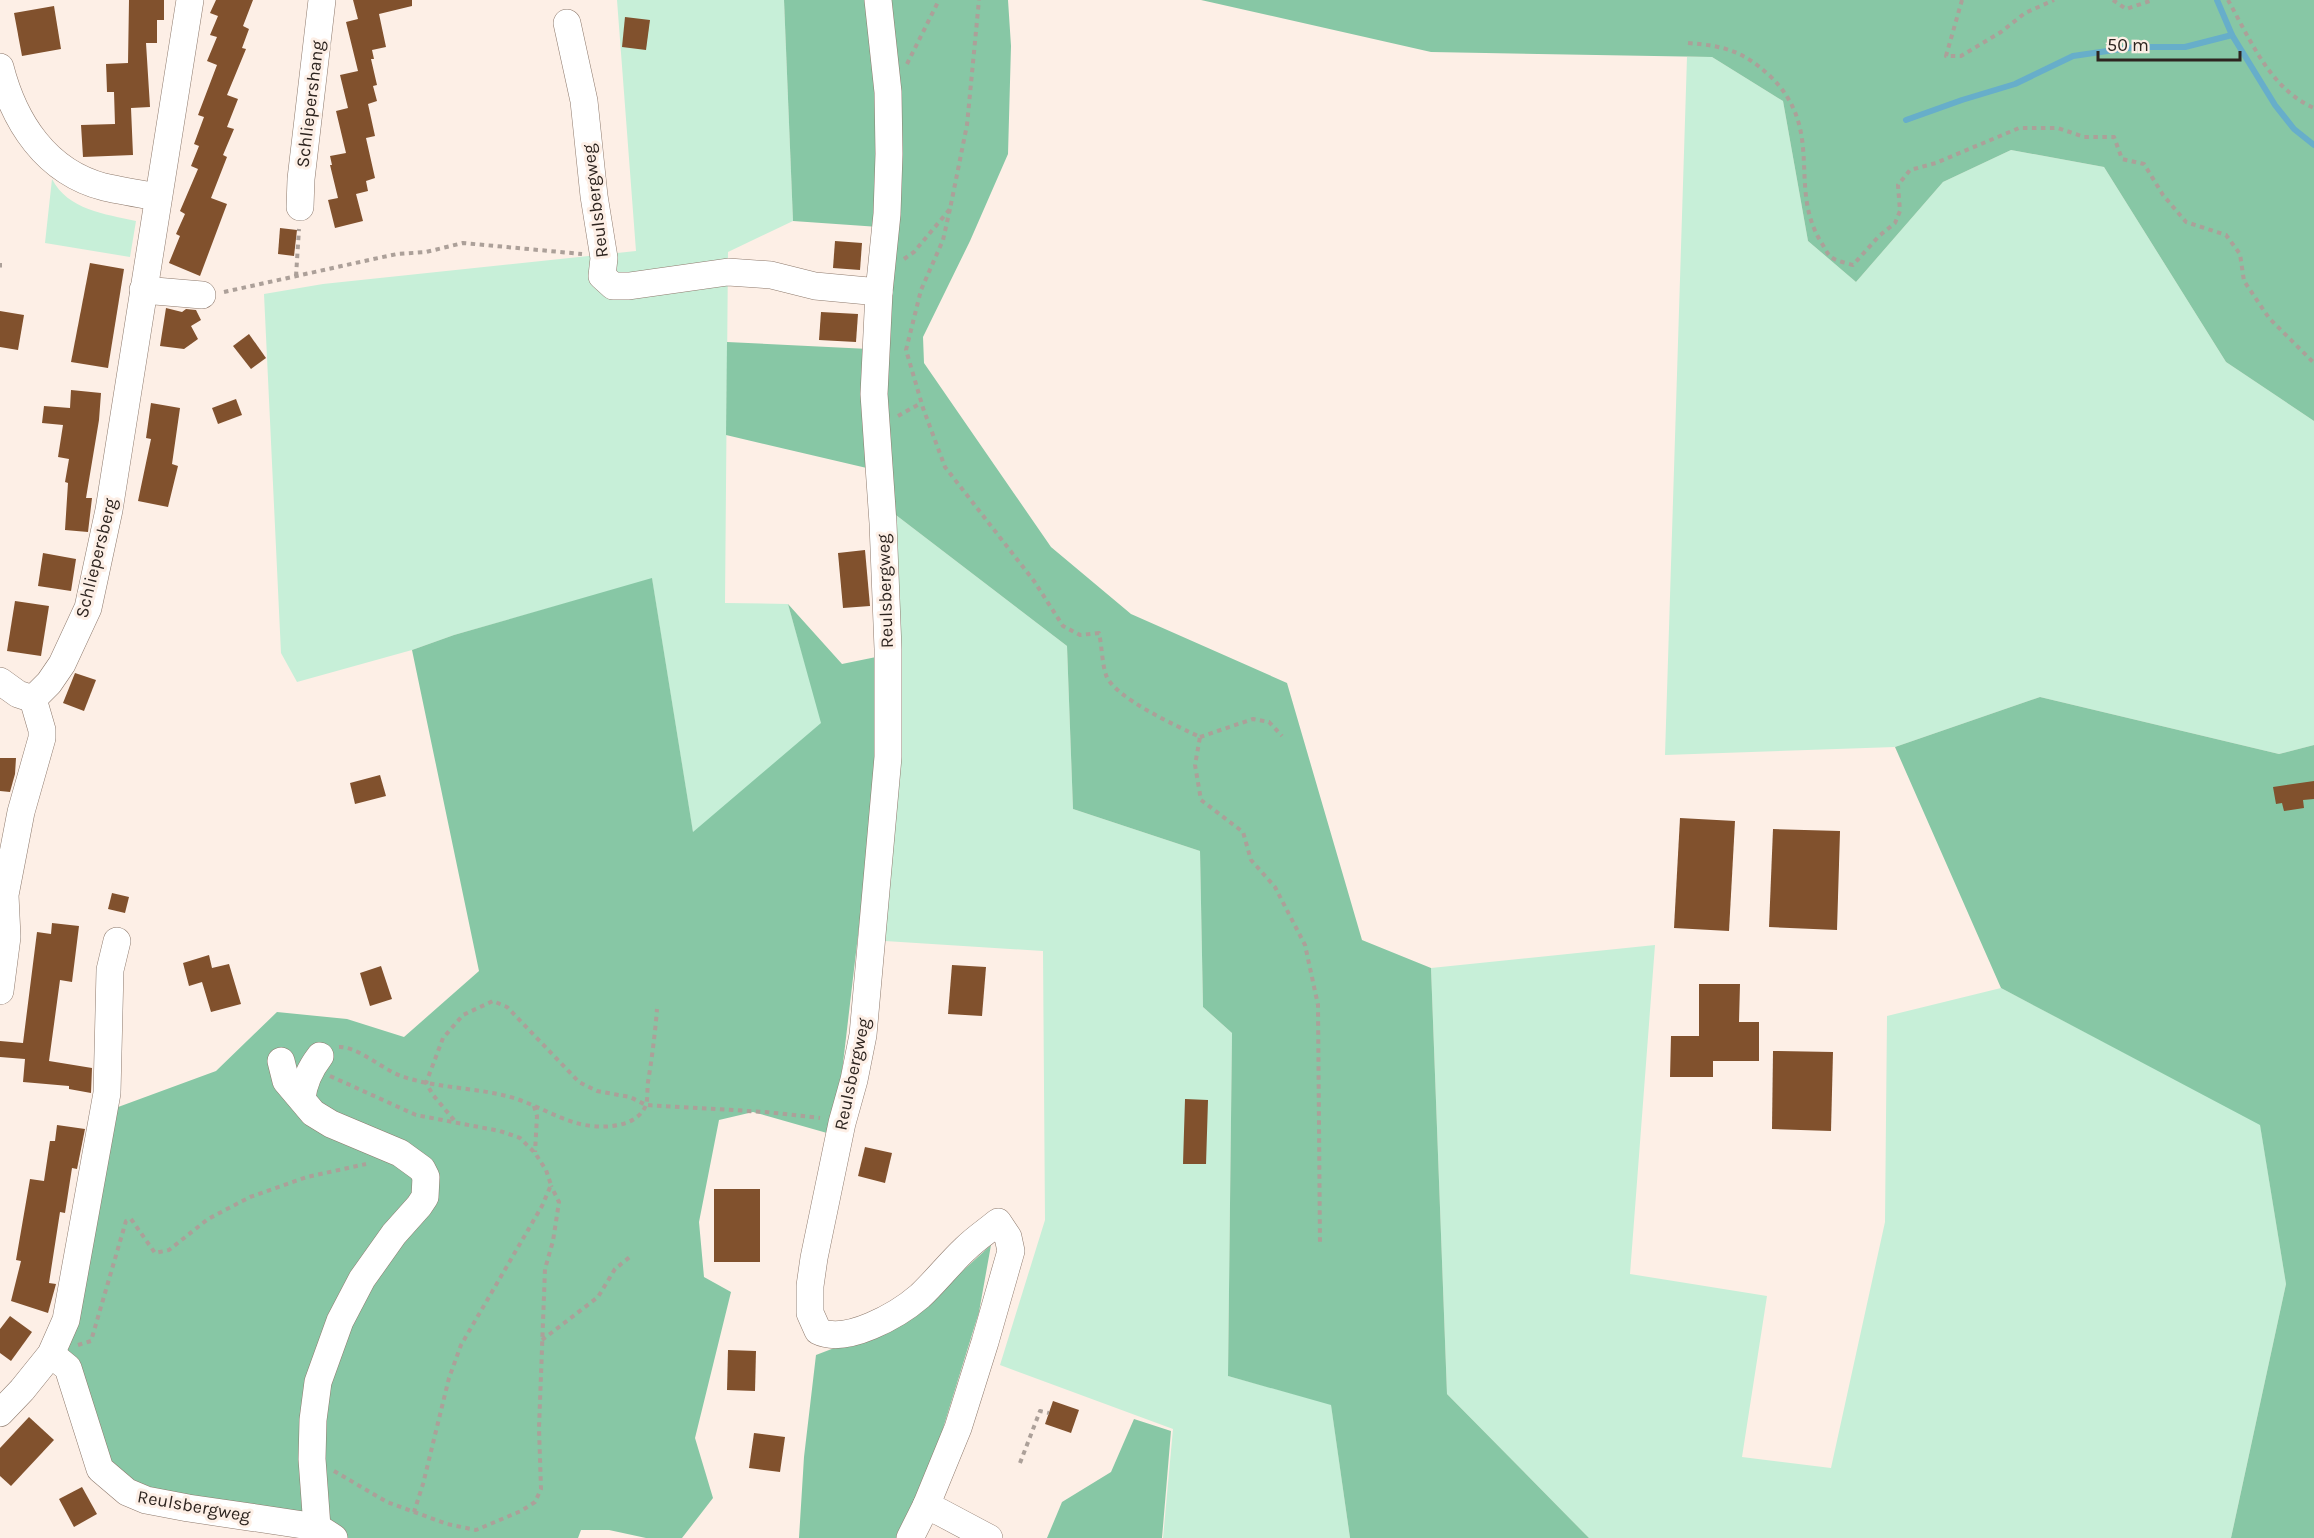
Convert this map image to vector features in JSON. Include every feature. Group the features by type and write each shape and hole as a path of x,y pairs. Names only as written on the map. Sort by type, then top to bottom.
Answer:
{"street":[{"name":"Schliepersberg","path":"33,699 49,683 62,664 88,608 110,510 190,0"},
{"name":"Schliepershang","path":"300,207 301,178 322,0"},
{"name":"Reulsbergweg","path":"878,0 888,92 887,214 880,284 874,394 883,524 888,649 888,757 863,1035 814,1258 810,1286 810,1313 818,1331 835,1335 851,1333 899,1311 917,1298 964,1250 998,1222 1008,1236 1011,1251 958,1428 926,1506 905,1536"},
{"name":"Reulsbergweg","path":"567,23 584,101 594,196 604,258 602,276 613,286 629,286 728,272 771,275 815,286 880,284"},
{"path":"0,67 15,112 32,139 53,160 77,176 102,186 158,197"},
{"path":"143,290 202,295"},
{"path":"0,681 18,694 33,699 42,730 42,738 11,810 4,881 7,937 0,991"},
{"path":"0,1413 51,1354 66,1320 106,1093 110,970 117,941"},
{"name":"Reulsbergweg","path":"51,1354 68,1368 100,1469 127,1492 146,1500 326,1532 312,1459 313,1420 318,1382 340,1321 362,1279 425,1197 426,1177 422,1169 400,1153 331,1124 313,1113 286,1081 281,1061"},
{"path":"302,1098 304,1086 315,1063"},
{"path":"926,1506 989,1538"}],"path":[{"path":"888,92 911,59 939,0"},
{"path":"979,0 967,124 950,209 943,240 921,290 906,350 922,408 945,467 1034,581 1063,626 1080,635 1100,633 1107,676 1112,684 1152,714 1200,737 1253,719 1269,722 1282,736"},
{"path":"1962,0 1946,56 1961,56 2001,32 2025,13 2054,0"},
{"path":"2113,0 2126,9 2153,0"},
{"path":"2228,0 2256,53 2279,82 2301,102 2314,108"},
{"path":"1688,43 1715,45 1752,59 1788,98 1800,124 1809,212 1814,230 1832,258 1852,265 1879,236 1895,224 1900,211 1899,185 1910,170 1936,163 2019,128 2058,128 2084,137 2114,137 2122,159 2144,164 2163,195 2186,222 2226,235 2240,254 2244,280 2269,318 2314,363"},
{"path":"296,276 300,207"},
{"path":"880,284 914,252 950,209"},
{"path":"202,295 243,289 388,256 426,252 463,243 512,249 570,252 604,258"},
{"path":"0,263 0,269"},
{"path":"1200,737 1195,765 1201,800 1243,832 1251,860 1275,887 1305,945 1318,1005 1320,1245"},
{"path":"456,1121 433,1095 426,1083 442,1038 464,1015 493,1001 507,1007 579,1082 597,1091 630,1097 646,1105 804,1115 842,1123"},
{"path":"312,1459 387,1502 447,1524 476,1530 500,1521 535,1502 541,1489 539,1428 545,1269 553,1241 559,1202 546,1170 535,1153 520,1138 456,1121 416,1115 333,1077 315,1063 336,1047 344,1047 382,1068 426,1083 498,1094 533,1105 576,1123 600,1127 617,1126 632,1119 646,1105 654,1051 657,1009"},
{"path":"533,1105 537,1116 535,1153"},
{"path":"96,1324 126,1221 131,1220 155,1253 169,1250 208,1219 250,1197 324,1173 389,1160 400,1153"},
{"path":"414,1512 423,1484 448,1378 461,1345 537,1214 551,1185"},
{"path":"542,1340 598,1297 615,1269 631,1256"},
{"path":"1020,1463 1040,1411 1049,1413"}],"green space":[{"path":"617,0 784,0 793,221 728,252 725,603 788,604 822,723 693,833 652,579 297,682 281,653 264,294 323,284 636,251"},
{"path":"784,0 869,0 879,84 879,227 793,221"},
{"path":"883,0 1008,0 1011,46 1008,154 970,241 923,337 924,363 1051,547 1131,614 1287,683 1362,940 1431,968 1447,1394 1589,1538 1350,1538 1331,1405 1228,1376 1232,1033 1203,1007 1200,851 1073,809 1067,646 892,512 878,365"},
{"path":"1201,0 2314,0 2314,421 2226,362 2104,167 2011,150 1943,182 1856,282 1808,241 1783,101 1712,57 1431,52"},
{"path":"1687,57 1712,57 1783,101 1808,241 1856,282 1943,182 2011,150 2104,167 2226,362 2314,421 2314,745 2279,754 2040,697 1895,747 1665,755"},
{"path":"52,179 68,198 77,204 100,213 136,221 130,257 45,243"},
{"path":"727,342 869,349 871,469 726,435"},
{"path":"892,512 1067,646 1073,809 1200,851 1203,1007 1232,1033 1228,1376 1331,1404 1350,1538 1163,1538 1173,1429 1000,1365 1045,1220 1043,951 885,941"},
{"path":"652,578 693,832 821,723 788,604 842,664 881,656 879,756 842,1072 827,1133 753,1112 719,1120 699,1222 704,1277 731,1292 695,1438 713,1498 682,1538 646,1538 609,1530 581,1530 578,1538 337,1538 127,1491 52,1355 110,1110 216,1071 277,1012 347,1019 404,1037 479,971 412,650 454,635"},
{"path":"2040,697 2279,754 2314,745 2314,1538 2231,1538 2286,1284 2260,1125 2001,988 1895,747"},
{"path":"1655,945 1630,1274 1767,1296 1742,1457 1831,1468 1885,1222 1887,1016 2001,988 2260,1124 2286,1284 2231,1538 1589,1538 1447,1394 1431,968"},
{"path":"991,1245 979,1312 936,1451 897,1538 799,1538 804,1457 816,1355 910,1319"},
{"path":"1134,1419 1171,1431 1162,1538 1047,1538 1062,1502 1111,1472"}],"building":[{"path":"129,0 164,0 164,20 157,20 157,43 146,43 150,107 131,108 133,155 83,157 81,125 115,124 114,92 107,92 106,64 128,63"},
{"path":"216,0 253,0 243,26 249,29 242,48 246,49 227,95 238,99 227,127 234,129 223,155 227,157 211,198 227,204 200,276 169,263 180,236 176,234 185,214 180,211 198,169 191,166 199,146 194,144 204,117 198,115 217,65 207,61 217,37 210,35 218,16 210,13"},
{"path":"353,0 412,0 412,6 379,14 386,47 372,50 374,59 371,59 377,85 373,86 377,101 368,104 375,136 366,138 375,178 366,181 368,191 356,194 363,221 335,228 328,200 338,198 330,156 346,153 336,111 348,108 340,75 358,71 346,22 358,19"},
{"path":"54,6 61,49 22,56 14,13"},
{"path":"625,17 650,20 646,50 622,47"},
{"path":"280,228 297,230 294,256 278,254"},
{"path":"835,241 862,243 860,270 833,268"},
{"path":"90,263 124,269 108,368 71,362"},
{"path":"166,308 182,312 186,309 196,310 201,320 191,326 198,339 184,349 160,346"},
{"path":"0,311 24,315 18,350 0,347"},
{"path":"821,312 858,314 856,342 819,340"},
{"path":"249,334 266,358 251,369 233,346"},
{"path":"71,390 101,393 99,420 86,498 92,498 88,532 65,530 68,483 65,482 69,459 58,457 63,425 42,423 44,406 70,408"},
{"path":"236,399 242,415 218,424 212,408"},
{"path":"151,403 180,408 172,464 178,466 168,507 138,501 151,439 146,438"},
{"path":"865,550 870,606 843,608 838,553"},
{"path":"43,553 76,559 71,591 38,586"},
{"path":"15,601 49,606 41,656 7,651"},
{"path":"75,673 96,680 84,711 63,703"},
{"path":"0,758 16,758 10,792 0,791"},
{"path":"380,775 386,796 355,804 350,783"},
{"path":"2314,781 2314,799 2303,800 2304,808 2284,811 2282,803 2276,804 2273,787"},
{"path":"1680,818 1735,821 1729,931 1674,928"},
{"path":"1773,829 1840,831 1837,930 1769,927"},
{"path":"112,893 129,897 125,913 108,909"},
{"path":"52,923 79,926 72,982 60,980 49,1061 92,1068 91,1093 69,1089 69,1086 23,1082 25,1059 0,1057 0,1041 23,1043 37,932 51,934"},
{"path":"209,955 212,968 229,964 241,1004 211,1012 202,982 189,986 183,963"},
{"path":"952,965 986,967 982,1016 948,1014"},
{"path":"381,966 392,999 370,1006 360,973"},
{"path":"1699,984 1740,984 1739,1022 1759,1022 1759,1061 1713,1061 1713,1077 1670,1077 1671,1036 1699,1036"},
{"path":"1773,1051 1833,1052 1831,1131 1772,1129"},
{"path":"1185,1099 1208,1100 1206,1164 1183,1164"},
{"path":"57,1125 85,1129 77,1169 72,1168 65,1213 60,1212 49,1283 56,1284 48,1313 11,1301 21,1261 16,1260 30,1179 44,1181 50,1141 55,1141"},
{"path":"865,1147 892,1153 885,1183 858,1176"},
{"path":"714,1189 760,1189 760,1262 714,1262"},
{"path":"10,1316 32,1332 11,1361 0,1353 0,1329"},
{"path":"728,1350 756,1351 755,1391 727,1390"},
{"path":"1053,1401 1079,1410 1071,1433 1045,1424"},
{"path":"29,1417 54,1440 11,1486 0,1476 0,1448"},
{"path":"754,1433 785,1437 780,1472 749,1468"},
{"path":"82,1487 97,1514 74,1527 59,1499"}],"waterway":[{"path":"2217,0 2232,35 2275,105 2294,129 2314,145"},
{"path":"1906,120 2015,84 2073,56 2135,47 2185,47 2232,35"}]}
